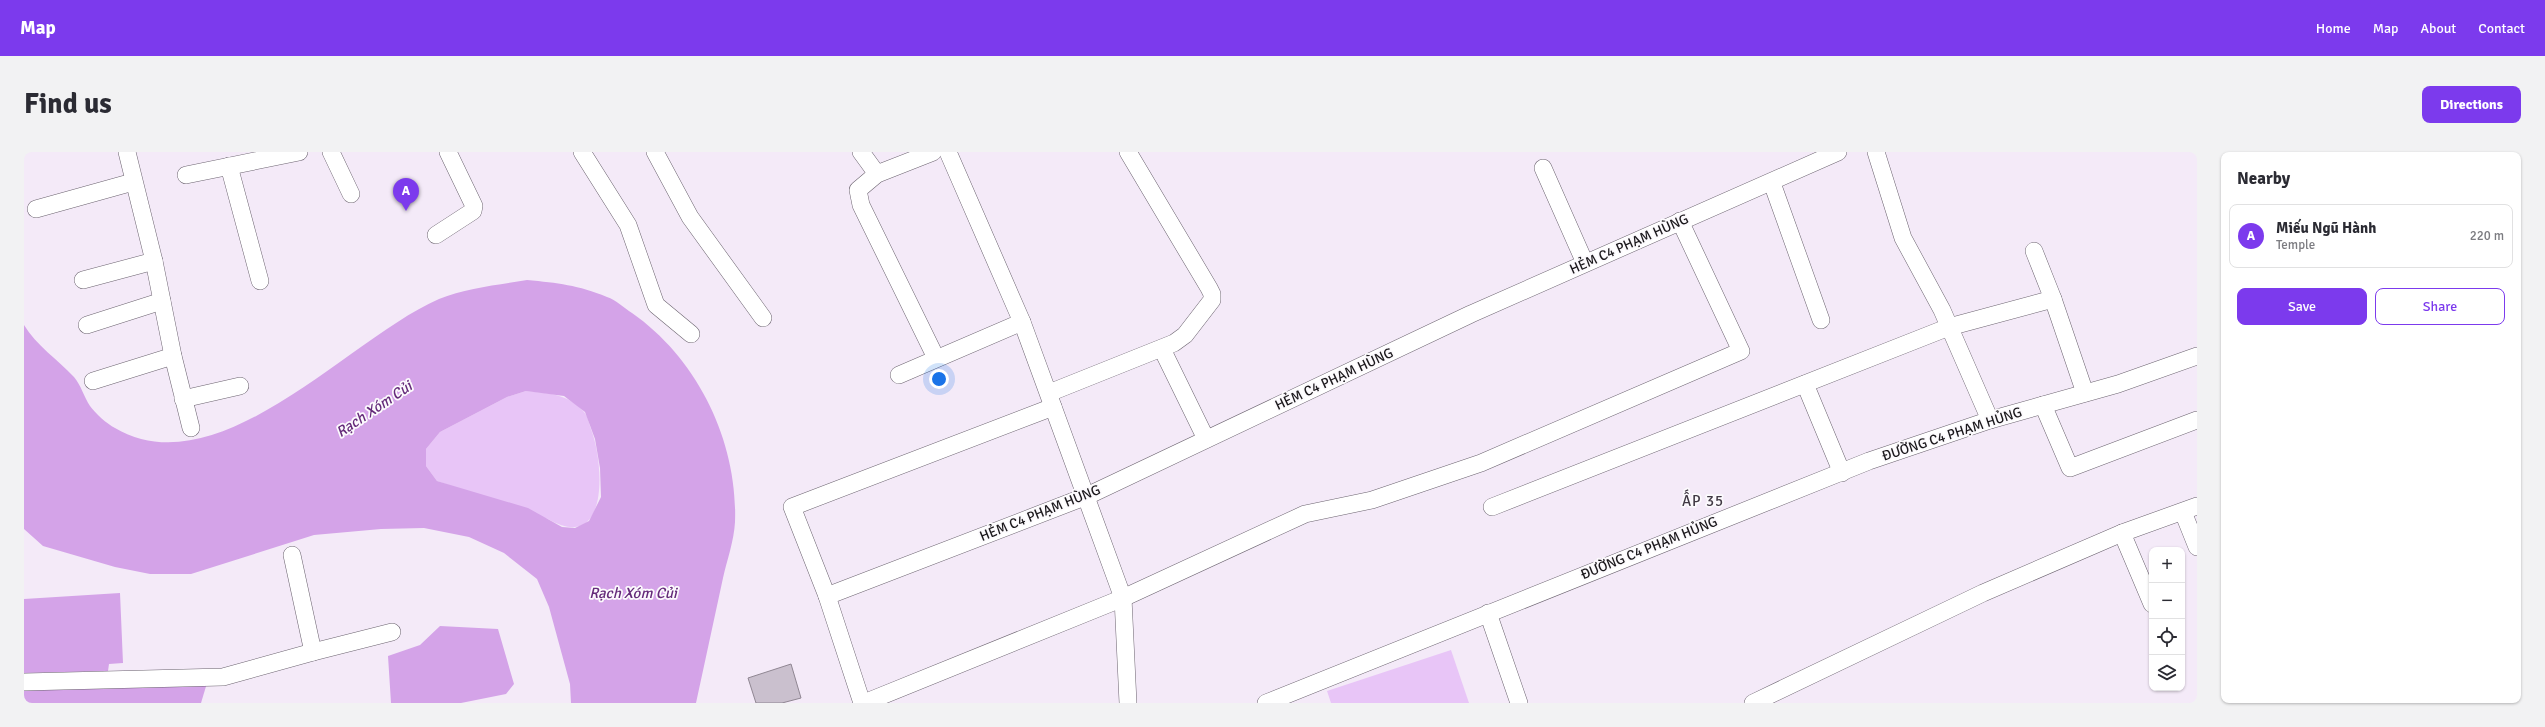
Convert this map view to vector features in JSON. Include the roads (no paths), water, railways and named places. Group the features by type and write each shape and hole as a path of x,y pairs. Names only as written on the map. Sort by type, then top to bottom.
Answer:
{"street":[{"path":"127,152 133,182 154,261 173,356 191,428"},
{"path":"186,175 299,152"},
{"path":"331,152 351,194"},
{"path":"436,235 473,211 474,206 448,152"},
{"path":"582,152 628,225 656,305 691,334"},
{"path":"656,152 690,217 763,318"},
{"path":"861,152 877,174"},
{"path":"933,152 877,174 858,190 861,205 936,358"},
{"path":"948,152 1022,322 1087,496 1123,598 1128,703"},
{"path":"1128,152 1212,294 1212,300 1184,335 1162,349 1051,400 792,507 827,596 863,703 1123,598 1305,514 1372,500 1481,463 1741,351 1680,221"},
{"name":"HẺM C4 PHẠM HÙNG","path":"827,596 1087,496 1471,314 1680,221 1772,183 1838,152"},
{"path":"1876,152 1903,238 1949,327 1990,420"},
{"path":"229,166 260,281"},
{"path":"1543,168 1585,263"},
{"path":"36,209 133,182"},
{"path":"1772,183 1821,320"},
{"path":"2034,251 2053,299 2085,393"},
{"path":"83,280 154,261"},
{"path":"1492,507 1949,327 2053,299"},
{"path":"88,325 162,301"},
{"path":"899,375 1022,322"},
{"path":"1162,349 1206,440"},
{"path":"93,381 173,356"},
{"name":"ĐƯỜNG C4 PHẠM HỦNG","path":"1266,703 1869,461 1990,420 2085,393 2197,356"},
{"path":"1806,384 1842,472"},
{"path":"184,399 240,386"},
{"path":"2043,405 2070,468 2197,420"},
{"path":"1753,703 1983,593 2122,533 2190,509 2197,547"},
{"path":"2122,533 2149,597"},
{"path":"292,555 313,652"},
{"path":"1488,613 1519,703"},
{"path":"24,682 223,677 392,632"}],"water":[{"name":"Rạch Xóm Củi","path":"527,280 568,285 597,293 617,302 632,313 655,332 676,354 694,378 709,405 721,433 729,462 734,492 735,522 732,543 696,703 571,703 570,684 549,607 537,579 504,553 469,537 424,528 381,529 314,535 191,574 150,574 115,567 43,546 24,529 24,325 41,346 74,377 90,406 95,412 115,428 155,442 197,439 239,424 282,401 404,318 439,299 471,289","holes":["526,391 564,396 585,412 595,439 600,468 601,497 589,521 575,528 562,527 528,508 437,481 426,466 426,449 440,432 507,397"]},
{"path":"120,593 123,663 109,664 108,671 24,673 24,599"},
{"path":"440,626 498,629 514,684 506,694 461,703 391,703 388,656 420,645"},
{"path":"207,683 201,703 24,703 24,688"}],"place":[{"name":"Miếu Ngũ Hành","path":"406,211"}],"district":[{"name":"ẤP 35","path":"1703,501"}]}
